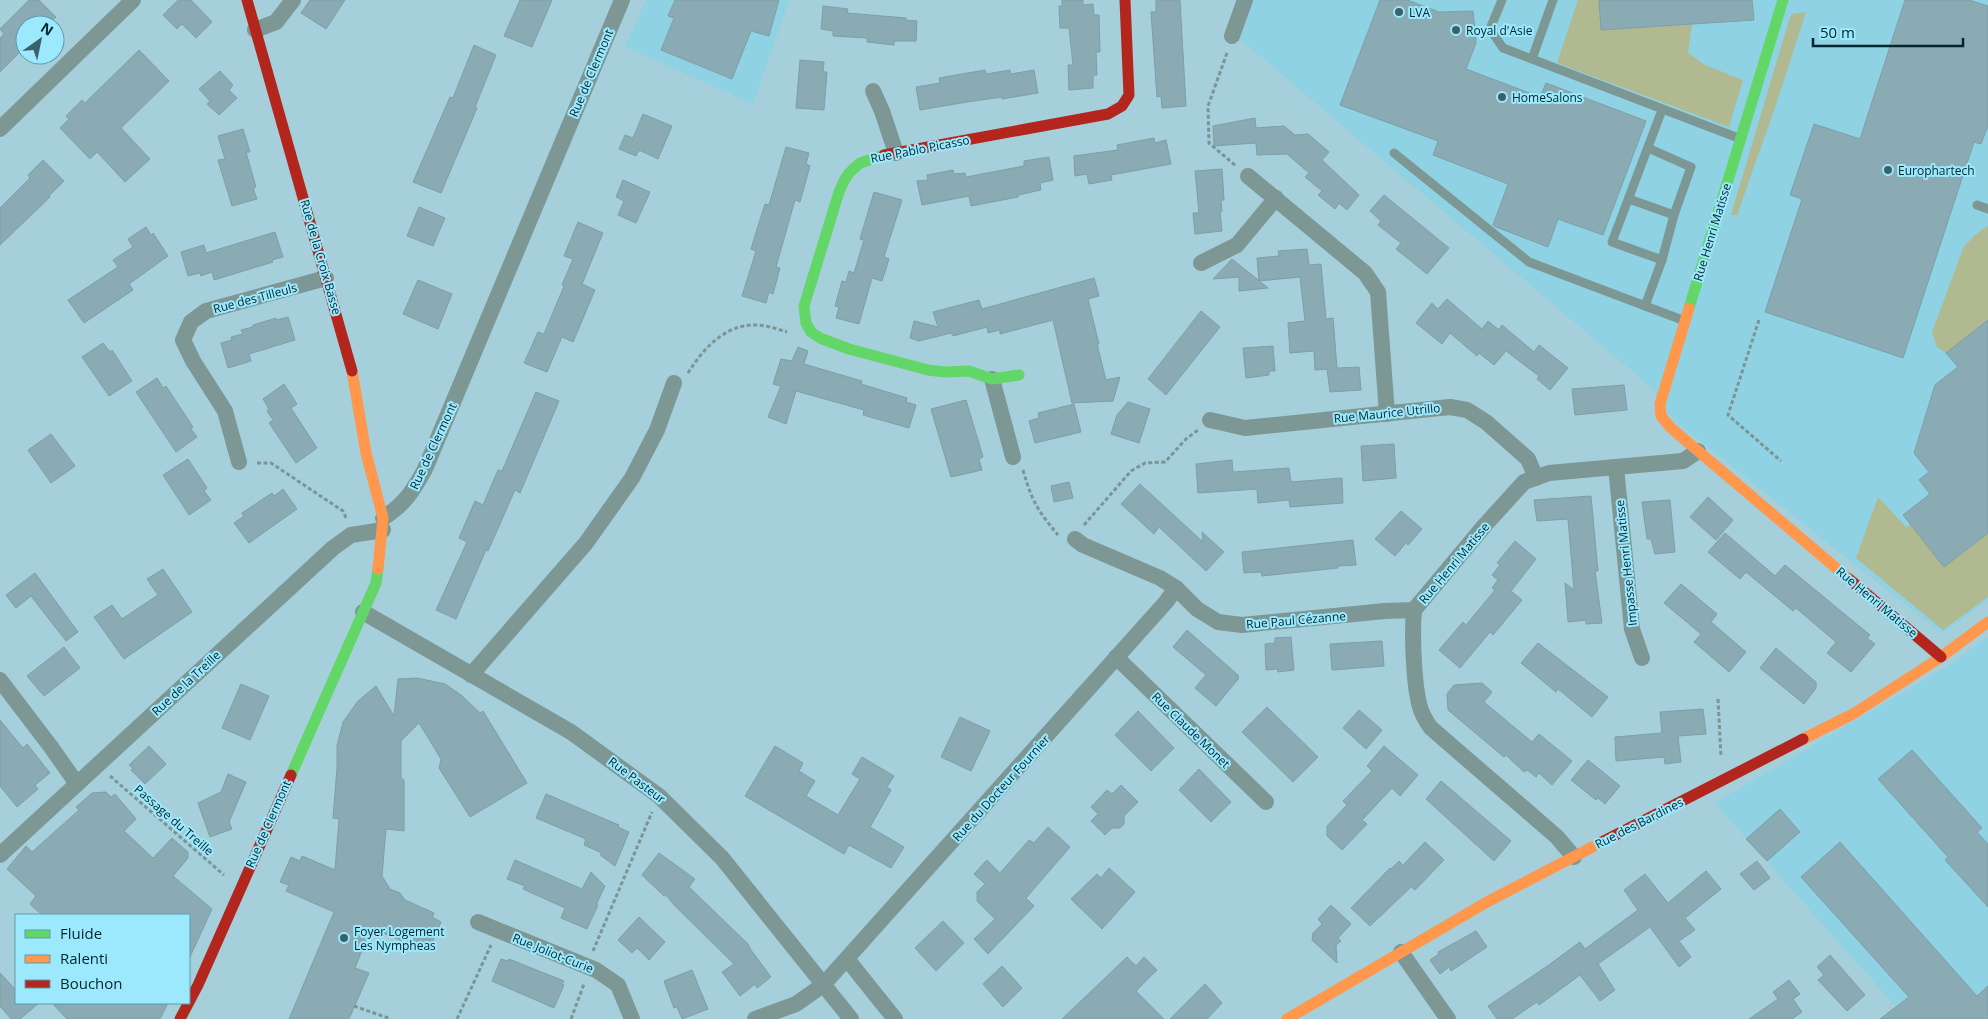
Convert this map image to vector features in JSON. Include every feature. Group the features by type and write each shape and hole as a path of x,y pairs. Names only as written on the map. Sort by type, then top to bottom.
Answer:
{"street":[{"path":"0,129 133,0"},
{"name":"Rue de la Croix Basse","path":"247,0 350,360 366,453 383,524"},
{"path":"255,30 276,22 292,0"},
{"name":"Rue de Clermont","path":"192,988 240,888 376,583 383,524 408,497 425,469 622,0"},
{"name":"Rue Pablo Picasso","path":"992,379 969,370 945,372 928,370 825,341 810,331 804,318 804,306 838,192 854,164 896,152 1108,114 1122,106 1128,95 1125,0"},
{"path":"1232,36 1245,0"},
{"name":"Rue Henri Matisse","path":"1783,0 1660,404 1661,416 1671,428 1941,657"},
{"path":"873,91 896,152"},
{"path":"1248,176 1365,273 1378,292 1387,414"},
{"path":"1201,263 1237,245 1276,198"},
{"name":"Rue des Tilleuls","path":"239,462 225,410 193,361 183,340 191,322 206,311 326,278"},
{"path":"1013,457 992,379 1019,374"},
{"path":"470,675 586,542 632,478 657,430 674,383"},
{"name":"Rue Maurice Utrillo","path":"1210,420 1245,428 1450,407 1467,410 1486,422 1528,459 1536,478"},
{"name":"Rue Henri Matisse","path":"1574,857 1557,837 1431,728 1422,714 1418,699 1412,628 1414,610 1485,525 1524,482 1549,473 1683,461 1698,451"},
{"name":"Impasse Henri Matisse","path":"1616,467 1632,629 1642,658"},
{"name":"Rue de la Treille","path":"0,855 333,548 351,535 383,524"},
{"name":"Rue Paul Cézanne","path":"1074,539 1083,545 1160,578 1176,588 1197,609 1218,622 1242,625 1385,611 1414,610"},
{"name":"Rue du Docteur Fournier","path":"755,1019 796,1004 824,985 1166,602 1176,588"},
{"name":"Rue Pasteur","path":"363,612 571,732 660,796 722,858 851,1019"},
{"name":"Rue des Bardines","path":"1288,1019 1488,902 1729,776 1853,714 1941,657 1988,622"},
{"name":"Rue Claude Monet","path":"1116,657 1266,802"},
{"path":"0,680 51,746 77,784"},
{"name":"Rue Joliot-Curie","path":"478,922 596,970 618,986 632,1019"},
{"path":"1400,952 1448,1019"},
{"path":"847,959 895,1019"},
{"name":"Rue de Clermont","path":"180,1019 186,1004"}],"lane":[{"path":"1502,0 1490,29 1503,48 1741,139"},
{"path":"1532,59 1553,0"},
{"path":"1662,110 1612,242 1662,260"},
{"path":"1645,306 1662,260 1674,215 1691,167 1648,148"},
{"path":"1394,153 1529,262 1685,321"},
{"path":"1629,199 1674,215"},
{"path":"1976,206 1988,209"}],"path":[{"path":"1232,36 1208,106 1209,144 1248,176"},
{"path":"1759,320 1728,415 1781,461"},
{"path":"674,383 684,380 698,357 715,340 736,329 755,324 796,334"},
{"path":"1013,457 1020,463 1031,498 1038,512 1066,544 1074,539 1131,471 1145,463 1165,462 1186,439 1210,420"},
{"path":"239,462 272,463 344,511 351,535"},
{"path":"1718,698 1721,759 1729,776"},
{"name":"Passage du Treille","path":"98,765 240,888"},
{"path":"571,1019 582,992 588,966 660,796"},
{"path":"457,1019 498,930"},
{"path":"354,1006 391,1019"}],"shaded area":[{"path":"646,0 789,0 753,104 625,47"},
{"path":"1253,0 1988,0 1988,600 1942,634 1673,419 1651,387 1240,39"},
{"path":"1988,637 1988,1019 1907,1019 1715,803 1950,665"}],"green space":[{"path":"1578,0 1599,0 1601,30 1692,24 1688,53 1705,65 1743,80 1729,127 1557,63"},
{"path":"1806,12 1776,105 1737,215 1731,215 1789,20 1792,14"},
{"path":"1988,226 1988,320 1946,353 1937,347 1932,332 1964,246"},
{"path":"1878,497 1906,527 1911,525 1944,567 1988,533 1988,597 1943,630 1856,558"}],"building":[{"path":"29,0 39,0 54,15 15,15 15,57 0,72 0,38 4,34 0,29"},
{"path":"178,0 191,0 212,22 196,38 182,24 177,29 163,15"},
{"path":"310,0 345,0 326,29 301,13"},
{"path":"520,0 552,0 532,47 504,36"},
{"path":"675,0 779,0 769,36 751,31 732,79 661,50 674,18 668,16"},
{"path":"1062,0 1083,0 1083,5 1093,4 1094,15 1099,15 1100,52 1096,52 1097,75 1093,75 1093,88 1069,90 1068,65 1073,65 1069,28 1060,28 1059,6 1062,6"},
{"path":"1156,0 1180,0 1186,106 1162,108 1161,96 1157,97 1151,12 1156,12"},
{"path":"1380,0 1407,0 1439,12 1473,11 1476,43 1466,69 1540,97 1546,83 1646,121 1603,235 1558,219 1548,247 1496,227 1493,225 1508,184 1433,155 1438,141 1340,105"},
{"path":"1599,0 1752,0 1754,20 1601,30"},
{"name":"Europhartech","path":"1905,0 1969,0 1988,6 1988,126 1981,144 1974,142 1903,358 1765,312 1802,199 1790,195 1814,124 1860,139"},
{"path":"823,6 848,9 847,13 906,18 905,20 917,21 916,41 894,41 894,45 867,42 867,38 833,36 833,31 821,29"},
{"path":"474,45 496,55 475,107 477,108 441,193 413,182 450,97 453,98"},
{"path":"139,50 169,81 121,128 150,159 125,182 97,152 90,159 60,128 69,119 66,116 82,100 85,103"},
{"path":"800,60 824,62 823,72 827,72 824,110 796,108"},
{"path":"985,70 986,74 1010,70 1011,74 1034,70 1038,93 920,110 916,87 940,83 939,78"},
{"path":"220,71 233,85 229,90 237,98 219,115 207,104 210,101 199,89"},
{"path":"643,114 672,126 658,159 639,150 636,156 619,149 625,135 633,138"},
{"path":"1255,118 1256,128 1284,126 1295,135 1308,134 1329,152 1322,160 1359,195 1347,210 1339,203 1335,209 1318,195 1322,191 1305,177 1309,173 1287,154 1257,155 1256,143 1214,146 1213,126"},
{"path":"243,129 250,152 246,152 256,187 253,188 257,199 232,206 218,160 225,159 218,136"},
{"path":"1154,138 1155,143 1166,140 1171,164 1111,175 1112,180 1089,184 1087,174 1075,176 1074,156 1118,150 1117,145"},
{"path":"786,147 809,153 806,164 810,166 800,202 795,200 776,267 780,268 773,294 769,292 766,303 742,296 756,251 751,249 765,204 769,205"},
{"path":"1049,157 1053,180 1040,183 1041,190 1018,195 1018,197 971,206 969,196 922,205 917,181 928,180 927,175 953,170 954,174 965,173 966,177 1024,166 1024,161"},
{"path":"43,160 64,181 0,245 0,208 30,178 28,175"},
{"path":"1222,169 1224,200 1221,200 1222,211 1220,211 1222,231 1195,234 1193,213 1199,213 1195,171"},
{"path":"623,180 650,192 636,223 618,215 624,201 616,197"},
{"path":"874,192 902,200 884,257 889,259 882,281 872,278 859,324 836,318 839,307 835,306 842,281 846,282 849,271 854,273 864,240 860,239"},
{"path":"1384,195 1449,248 1427,274 1396,249 1401,243 1378,225 1381,221 1370,211"},
{"path":"419,207 445,218 433,246 407,236"},
{"path":"578,222 603,233 582,284 595,290 573,342 562,337 547,372 524,363 538,332 544,334 564,286 562,285 573,259 564,256"},
{"path":"146,227 151,235 153,233 168,256 129,284 133,290 84,323 68,300 118,267 113,260 133,247 128,239"},
{"path":"275,232 283,257 272,260 273,262 214,280 212,272 201,276 200,273 188,276 181,252 204,245 206,253"},
{"path":"1307,249 1309,265 1321,264 1326,319 1333,318 1337,368 1359,367 1361,390 1330,392 1327,369 1315,370 1314,351 1290,353 1288,323 1305,321 1300,277 1259,281 1257,258 1279,256 1278,251"},
{"path":"1232,259 1268,288 1239,291 1239,277 1213,279"},
{"path":"1094,278 1099,296 1088,299 1106,380 1120,377 1113,401 1072,403 1053,320 1000,334 1000,330 988,333 987,327 953,336 951,333 919,341 910,338 914,321 938,327 933,312 979,300 982,309"},
{"path":"418,280 452,294 438,329 403,314"},
{"path":"1447,299 1482,329 1488,321 1499,330 1502,325 1534,352 1539,345 1568,368 1550,390 1537,379 1539,376 1506,351 1494,365 1479,353 1477,356 1450,333 1442,344 1416,323 1432,303 1438,309"},
{"path":"1201,311 1220,327 1166,395 1148,379"},
{"path":"288,317 295,340 249,354 251,361 228,368 221,343 232,340 231,337 243,334 241,330 253,327 253,325 276,318 277,320"},
{"path":"1988,320 1988,533 1944,567 1903,515 1930,494 1919,480 1929,472 1914,453 1935,385 1958,367 1946,353"},
{"path":"103,343 110,352 112,350 132,381 109,396 82,357"},
{"path":"1273,346 1275,371 1269,371 1269,375 1246,378 1243,348"},
{"path":"798,347 808,351 804,364 862,381 861,384 907,398 906,402 916,405 909,428 863,415 864,410 796,391 786,424 768,417 781,386 773,384 781,359 792,361"},
{"path":"157,378 163,388 166,386 193,427 191,429 197,437 176,452 136,392"},
{"path":"284,384 297,404 291,408 317,448 296,463 269,423 273,420 267,411 269,409 263,399"},
{"path":"1624,385 1627,410 1575,415 1572,389"},
{"path":"536,392 559,401 520,493 515,490 456,619 436,610 467,542 459,538 475,501 483,505 498,470 502,471"},
{"path":"966,400 983,457 979,459 982,470 951,477 931,409"},
{"path":"1128,402 1150,409 1139,443 1111,434 1117,415"},
{"path":"1074,404 1081,432 1035,443 1029,421 1039,418 1038,413"},
{"path":"51,434 75,466 51,483 28,450"},
{"path":"1394,444 1396,478 1363,481 1361,446"},
{"path":"188,459 207,488 204,491 211,500 189,515 163,475"},
{"path":"1232,460 1233,472 1289,468 1291,482 1342,478 1343,503 1290,507 1289,500 1258,503 1257,489 1198,493 1196,464"},
{"path":"1069,482 1073,498 1054,502 1051,486"},
{"path":"1140,484 1203,542 1202,532 1224,552 1206,571 1159,527 1154,534 1121,504"},
{"path":"283,489 297,509 249,543 234,523 244,516 242,513 272,493 274,496"},
{"path":"1591,496 1598,571 1595,571 1602,623 1586,624 1586,620 1568,622 1565,583 1574,590 1568,519 1537,521 1534,500"},
{"path":"1708,497 1733,520 1716,540 1690,517"},
{"path":"1670,500 1675,552 1655,554 1651,539 1647,539 1642,502"},
{"path":"1401,511 1422,529 1395,556 1375,539"},
{"path":"1725,533 1775,576 1785,565 1870,635 1867,638 1875,644 1851,672 1827,653 1836,642 1796,608 1793,611 1746,572 1740,579 1708,552"},
{"path":"1353,540 1356,565 1262,576 1261,572 1244,573 1242,552"},
{"path":"1515,541 1536,559 1511,591 1522,600 1493,635 1490,632 1460,668 1439,650 1463,622 1466,625 1495,590 1492,588 1498,580 1492,575 1500,565 1497,563"},
{"path":"163,569 192,612 124,659 94,617 112,605 122,619 158,595 147,579"},
{"path":"35,573 78,632 66,641 31,596 16,608 6,595"},
{"path":"1681,584 1717,614 1711,622 1746,652 1729,672 1694,642 1701,634 1664,603"},
{"path":"1187,630 1239,676 1237,676 1239,678 1216,706 1195,688 1206,675 1173,647"},
{"path":"1291,637 1294,670 1278,672 1277,669 1266,670 1265,644 1275,643 1275,638"},
{"path":"1382,641 1384,666 1332,670 1330,644"},
{"path":"1538,643 1608,697 1592,717 1558,689 1556,692 1521,663"},
{"path":"64,647 80,668 44,696 27,676"},
{"path":"1776,648 1816,682 1816,688 1804,704 1760,668"},
{"path":"417,678 445,684 461,695 480,713 483,711 527,783 470,817 439,768 441,759 419,723 401,741 401,778 404,780 404,831 386,829 382,876 390,889 400,893 405,900 434,913 432,917 441,922 431,946 422,943 419,948 371,928 355,968 369,973 349,1019 289,1019 334,912 286,891 289,885 280,882 291,857 300,861 302,856 335,870 339,819 333,818 337,746 343,722 358,701 376,686 394,716 398,679"},
{"path":"1482,683 1492,692 1484,702 1532,742 1539,734 1572,761 1552,785 1539,773 1536,777 1527,770 1524,772 1506,755 1504,757 1448,710 1447,694 1454,685"},
{"path":"241,684 269,696 250,740 222,728"},
{"path":"1267,707 1318,757 1293,782 1242,732"},
{"path":"1703,709 1706,734 1678,736 1681,762 1665,764 1664,757 1616,761 1615,737 1662,733 1660,712"},
{"path":"1359,710 1382,730 1366,749 1343,728"},
{"path":"1138,711 1174,748 1151,771 1115,735"},
{"path":"960,717 990,731 971,771 941,757"},
{"path":"0,720 23,748 27,744 50,773 35,785 38,789 17,807 0,786"},
{"path":"149,746 166,764 145,784 131,770 133,768 129,765"},
{"path":"775,746 803,763 799,771 815,781 806,796 838,815 860,779 852,774 862,757 894,776 887,787 891,790 870,827 904,847 891,868 849,845 844,854 745,796"},
{"path":"1384,746 1418,775 1400,796 1392,788 1362,820 1367,824 1342,850 1327,836 1327,826 1347,805 1343,801 1372,771 1367,766"},
{"path":"1912,750 1982,828 1977,832 1988,844 1988,907 1945,860 1948,857 1878,779"},
{"path":"1588,760 1620,786 1605,804 1598,798 1596,800 1571,780"},
{"path":"1199,769 1231,802 1211,822 1179,790"},
{"path":"228,774 246,782 229,822 232,829 210,837 198,803 221,792"},
{"path":"1441,781 1511,841 1494,861 1426,799"},
{"path":"1121,785 1138,802 1124,816 1124,824 1120,828 1112,828 1105,835 1091,821 1098,814 1091,807 1107,790 1112,794"},
{"path":"106,792 111,797 115,794 136,819 124,831 153,858 172,838 188,852 188,858 173,876 212,909 190,957 190,914 41,914 30,904 36,896 7,869 26,846 32,852 79,810 76,807 92,793"},
{"path":"546,794 619,825 618,827 629,832 615,866 600,855 602,853 584,845 586,839 536,818"},
{"path":"1780,809 1800,832 1767,861 1746,839"},
{"path":"1048,827 1070,847 1026,898 1034,906 988,954 974,939 995,919 977,901 977,892 985,884 974,874 987,860 1000,873 1029,840 1034,843"},
{"path":"1425,842 1444,860 1415,890 1411,887 1370,926 1351,908 1390,868 1399,861 1403,865"},
{"path":"1840,842 1977,996 1988,986 1988,1019 1880,1019 1909,997 1801,877"},
{"path":"659,853 695,879 689,887 748,944 771,977 757,988 755,984 740,996 722,972 734,964 666,895 664,896 642,875"},
{"path":"515,860 582,889 591,872 605,886 587,929 561,918 565,908 523,889 525,886 507,879"},
{"path":"1757,861 1770,878 1754,890 1740,874"},
{"path":"1109,868 1135,892 1102,929 1071,899 1097,874 1101,878"},
{"path":"1706,871 1721,889 1685,918 1695,930 1679,941 1691,957 1679,967 1650,927 1598,964 1615,990 1600,1001 1580,975 1539,1005 1537,1002 1512,1019 1497,1019 1488,1006 1580,942 1585,949 1638,910 1624,890 1645,874 1668,903"},
{"path":"1331,905 1351,924 1338,938 1341,941 1336,945 1337,963 1312,940 1313,933 1322,924 1318,919"},
{"path":"639,917 665,942 649,960 637,948 632,953 618,940"},
{"path":"943,921 964,943 936,971 915,948"},
{"path":"1476,931 1487,947 1451,971 1449,967 1440,974 1430,960 1439,954 1438,952"},
{"path":"1830,955 1865,995 1847,1011 1818,980 1824,975 1817,967"},
{"path":"1127,957 1136,966 1144,957 1157,970 1136,991 1164,1019 1062,1019"},
{"path":"501,959 508,961 509,959 564,981 554,1008 492,981"},
{"path":"1002,966 1022,988 1003,1007 983,984"},
{"path":"692,970 708,1009 682,1019 677,1007 674,1008 664,981"},
{"path":"0,973 15,989 15,1004 38,1004 20,1019 11,1019 0,1006"},
{"path":"1789,980 1800,994 1793,999 1802,1012 1792,1019 1749,1019 1778,999 1773,992"},
{"path":"1205,984 1222,1003 1207,1019 1170,1019"},
{"path":"53,1004 168,1004 160,1019 67,1019"}],"traffic: fast":[{"path":"1689,308 1783,0"},
{"path":"884,155 860,163 849,173 839,192 804,306 806,323 811,332 820,338 849,349 928,370 945,372 969,371 992,379 1019,375"},
{"path":"291,775 376,583 378,569"}],"traffic: slow":[{"path":"1689,308 1660,404 1661,416 1671,428 1849,579"},
{"path":"352,371 366,453 383,518 378,569"},
{"path":"1803,739 1853,714 1941,657 1988,622"},
{"path":"1287,1019 1487,902 1600,843"}],"traffic: jam":[{"path":"247,0 352,371"},
{"path":"884,155 1108,114 1122,106 1129,95 1125,0"},
{"path":"1849,579 1941,657"},
{"path":"1600,843 1803,739"},
{"path":"190,1000 291,775"},
{"path":"180,1019 188,1004"}],"place":[{"name":"LVA","path":"1399,12"},
{"name":"Royal d'Asie","path":"1456,30"},
{"name":"HomeSalons","path":"1502,97"},
{"name":"Europhartech","path":"1888,170"},
{"name":"Foyer Logement Les Nympheas","path":"344,938"}]}
